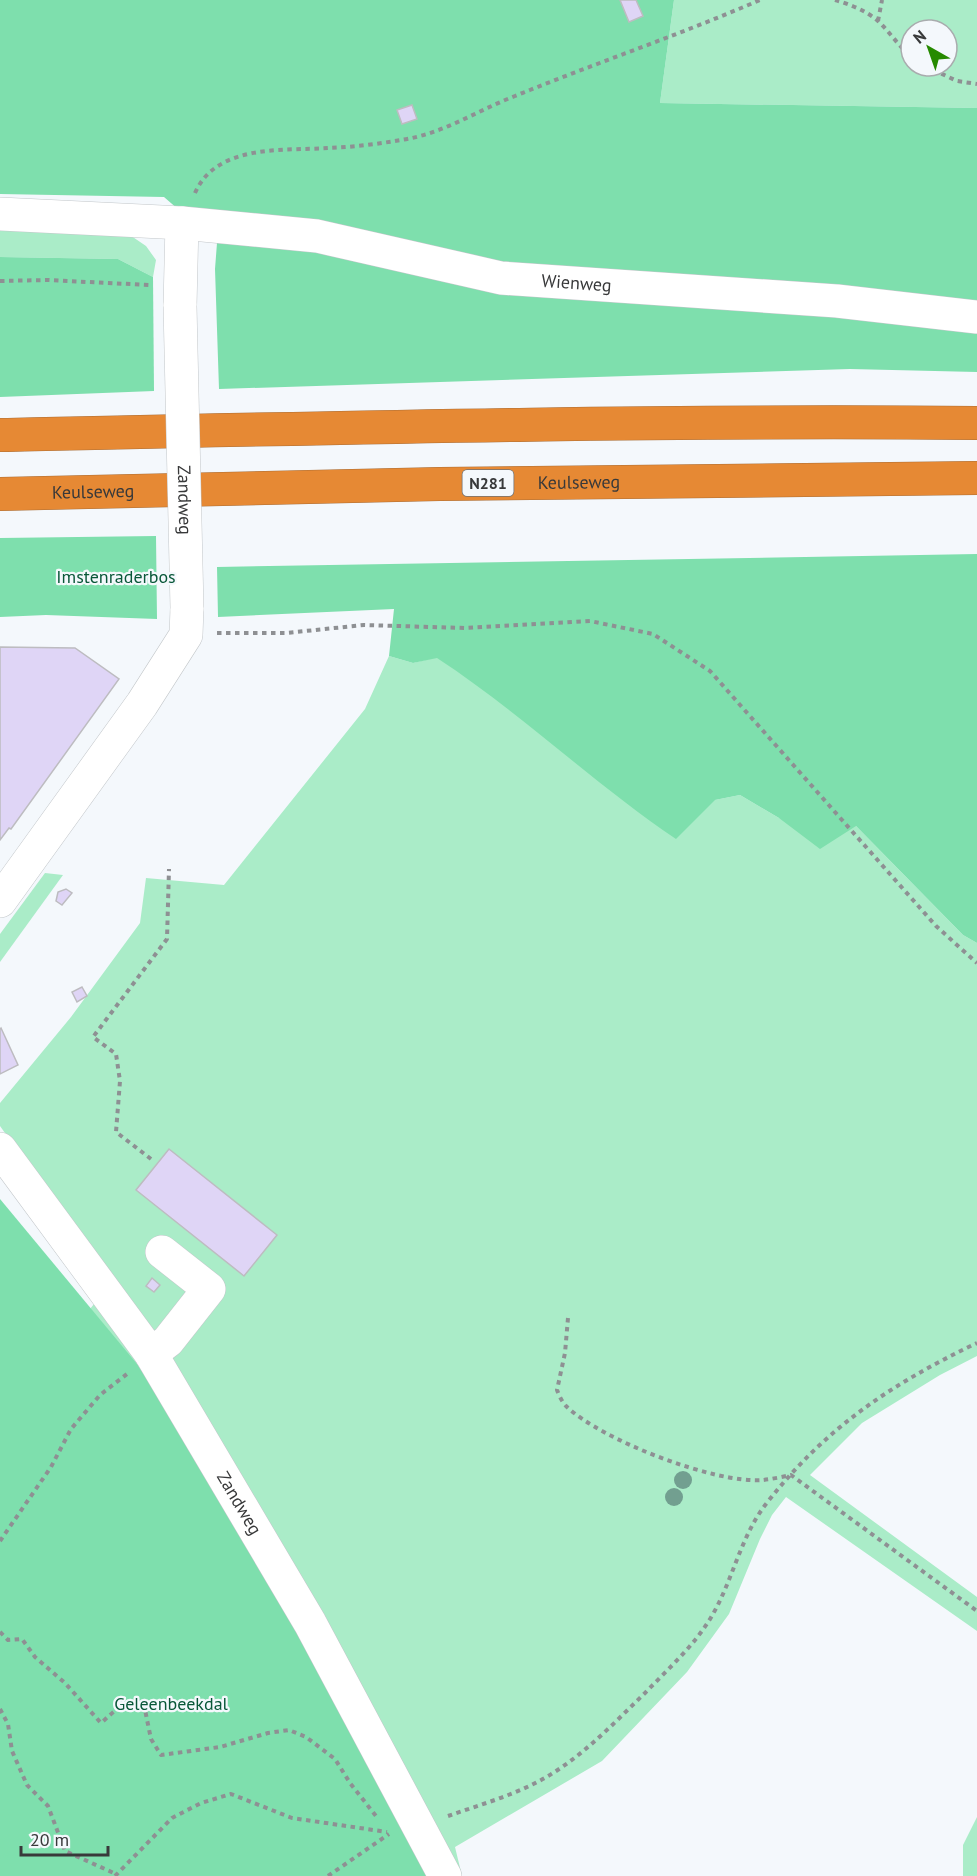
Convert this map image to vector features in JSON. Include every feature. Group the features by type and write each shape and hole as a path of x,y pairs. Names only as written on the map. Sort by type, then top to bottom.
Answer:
{"highway":[{"path":"0,435 539,423 754,421 977,423"},
{"name":"Keulseweg","path":"0,494 440,484 977,478"}],"street":[{"path":"0,214 182,223"},
{"name":"Zandweg","path":"182,223 180,296 187,621"},
{"name":"Wienweg","path":"182,223 317,236 501,278 837,301 977,317"},
{"path":"0,901 142,704 187,621"},
{"name":"Zandweg","path":"0,1149 151,1354 310,1623 405,1829 445,1876"},
{"path":"151,1354 168,1341 208,1289 162,1252"}],"path":[{"path":"182,223 204,179 220,166 236,158 260,152 361,146 429,135 509,98 663,40 760,0"},
{"path":"835,0 850,5 878,21 899,46"},
{"path":"878,21 882,0"},
{"path":"951,78 977,84"},
{"path":"0,281 47,280 180,296"},
{"path":"187,621 286,633 364,625 465,628 590,621 653,634 710,671 936,926 977,963"},
{"path":"151,1159 116,1132 120,1081 116,1054 93,1037 167,939 168,869"},
{"path":"568,1318 565,1353 557,1390 565,1405 619,1440 687,1467 714,1474 762,1480 791,1475 977,1611"},
{"path":"328,1876 405,1829 490,1801 552,1774 596,1741 689,1648 713,1615 765,1506 810,1453 862,1407 977,1343"},
{"path":"0,1540 51,1467 71,1429 100,1395 151,1354"},
{"path":"0,1632 8,1640 22,1639 35,1657 65,1683 101,1723 120,1706 132,1702 144,1705 151,1739 161,1755 210,1749 268,1733 289,1730 306,1737 335,1759 350,1784 405,1829"},
{"path":"0,1709 8,1724 12,1751 27,1785 48,1806 65,1851 115,1875 172,1818 201,1803 231,1794 292,1818 405,1829"}],"green space":[{"path":"0,0 674,0 660,103 977,108 977,372 850,369 219,389 215,269 217,243 164,197 0,194"},
{"path":"674,0 977,0 977,108 660,103"},
{"path":"0,223 118,227 146,246 156,260 153,277 118,259 0,257"},
{"path":"0,257 118,259 153,277 154,391 0,397"},
{"name":"Imstenraderbos","path":"156,536 157,619 46,615 0,617 0,538"},
{"path":"977,554 977,943 963,935 856,826 820,849 779,818 740,795 715,800 676,839 615,795 468,679 437,658 413,663 389,656 394,609 218,617 217,567"},
{"path":"389,656 413,663 437,657 484,688 715,800 740,795 779,818 856,826 963,935 977,943 977,1356 940,1375 862,1423 810,1475 977,1597 977,1631 786,1497 772,1515 760,1539 729,1614 687,1672 602,1761 455,1847 462,1876 0,1876 0,1421 98,1299 115,1287 0,1126 0,1103 71,1017 140,923 146,878 224,885 365,709"},
{"path":"45,873 63,875 0,962 0,934"},
{"name":"Geleenbeekdal","path":"0,1199 137,1364 173,1416 437,1876 0,1876"},
{"path":"977,1817 977,1876 963,1876 963,1845"}],"building":[{"path":"620,0 636,0 643,16 629,22"},
{"path":"412,105 417,119 402,124 397,110"},
{"path":"0,647 75,648 119,679 11,829 9,828 0,840"},
{"path":"66,889 72,893 62,905 56,901 58,892"},
{"path":"82,987 87,996 77,1002 72,992"},
{"path":"0,1029 18,1065 0,1074"},
{"path":"169,1149 277,1235 244,1276 136,1190"},
{"path":"152,1278 160,1285 154,1292 146,1286"}]}
